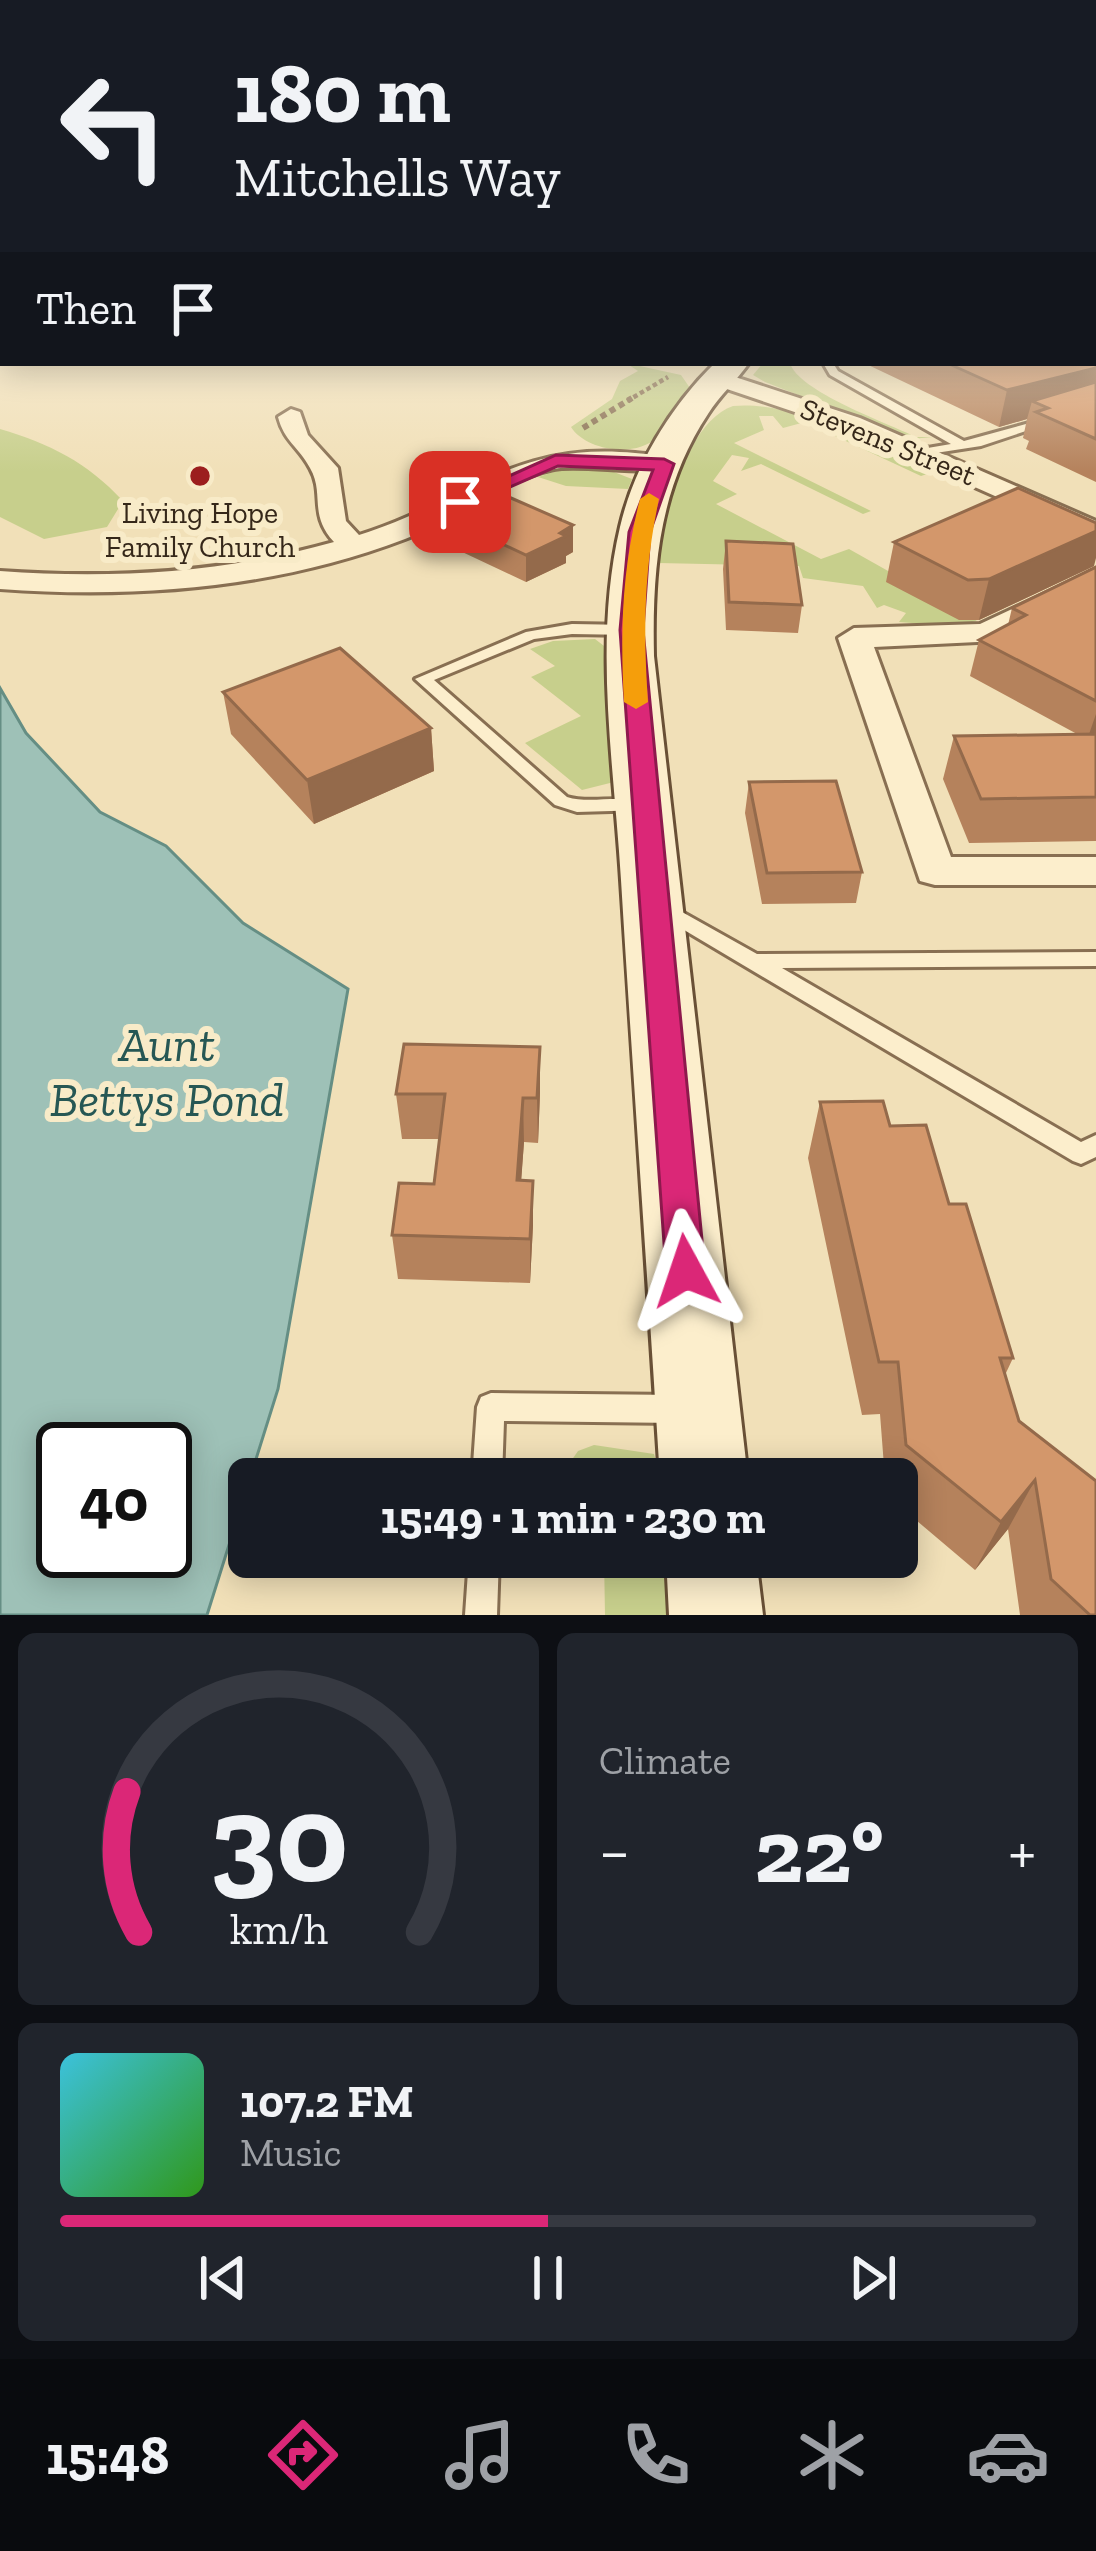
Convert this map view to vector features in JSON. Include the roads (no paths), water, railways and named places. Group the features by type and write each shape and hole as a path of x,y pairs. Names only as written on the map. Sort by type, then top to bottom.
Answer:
{"street":[{"name":"Stevens Street","path":"702,370 819,410 1096,532"},
{"path":"702,370 640,532 631,630 702,1458"},
{"path":"291,417 296,436 325,468 332,523 354,547"},
{"path":"0,580 96,585 178,581 285,565 438,517 544,463 581,458 664,464"},
{"path":"1096,579 986,634 854,638 935,871 1096,871"},
{"path":"713,1578 716,1615"}],"lane":[{"path":"830,366 834,373 962,446"},
{"path":"920,453 1058,419"},
{"path":"631,630 544,632 423,679 561,801 577,806 643,806"},
{"path":"652,901 1091,1154"},
{"path":"753,961 1096,959"},
{"path":"489,1458 491,1407 698,1409"},
{"path":"481,1615 483,1578"}],"water":[{"name":"Aunt Bettys Pond","path":"0,688 26,733 100,812 166,846 243,923 348,989 278,1389 256,1458 228,1458 228,1548 207,1615 0,1615"}],"place":[{"name":"Living Hope Family Church","path":"200,476"}]}
